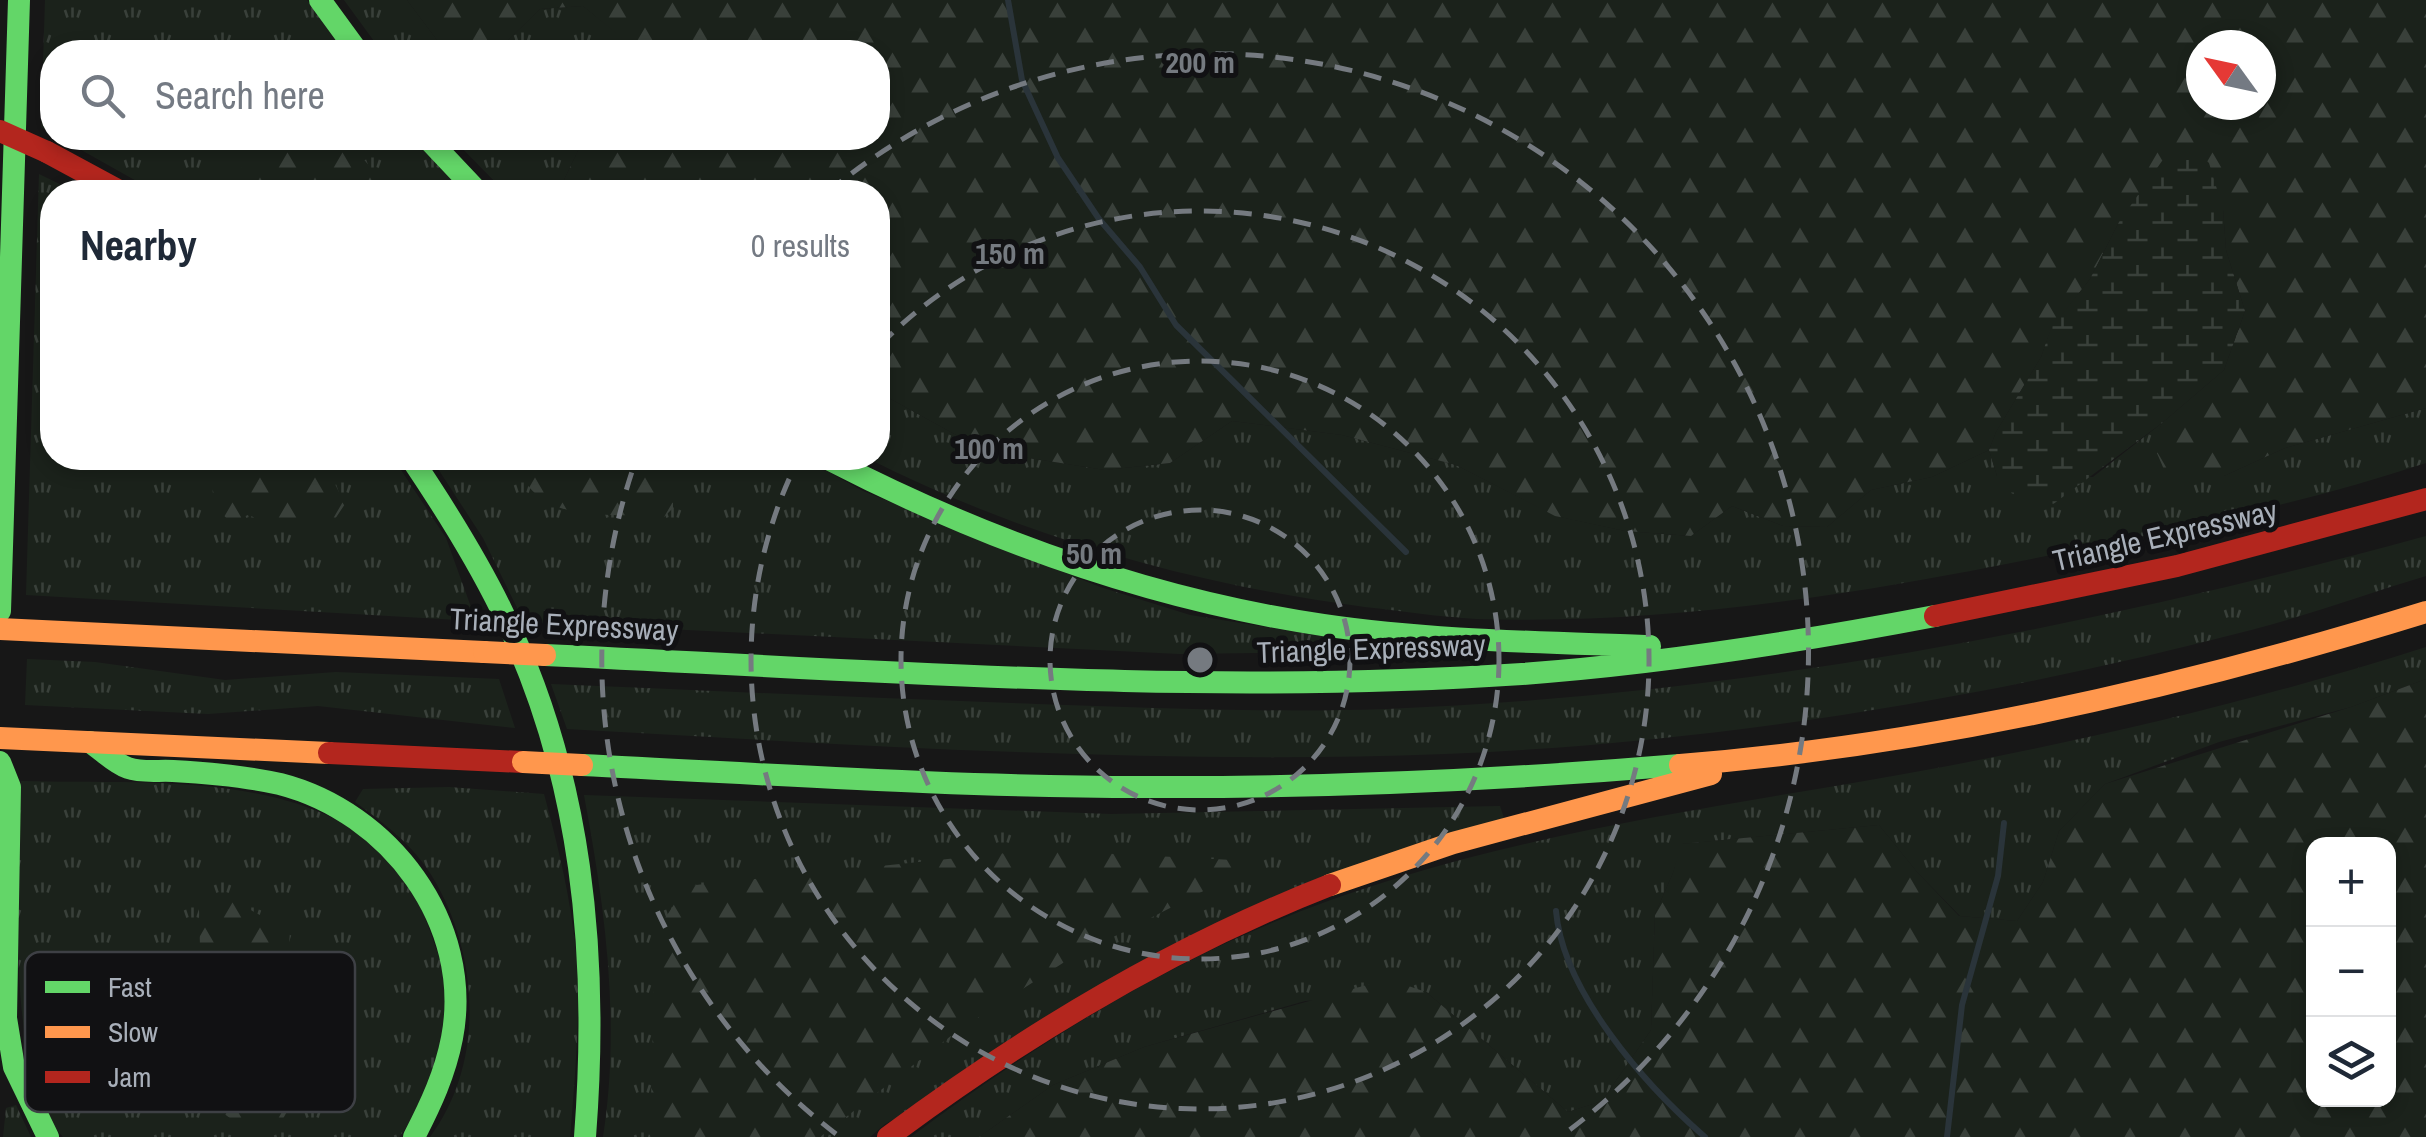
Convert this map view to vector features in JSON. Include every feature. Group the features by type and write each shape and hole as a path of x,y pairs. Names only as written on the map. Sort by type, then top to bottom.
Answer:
{"highway":[{"path":"0,611 19,0"},
{"path":"320,0 349,40"},
{"path":"0,131 40,149"},
{"path":"43,150 100,180"},
{"path":"438,150 467,180"},
{"path":"419,470 453,520 507,623 548,730 564,785 590,948 592,1056 585,1137"},
{"path":"850,470 942,515 1038,554 1136,584 1243,610 1397,634 1726,649"},
{"name":"Triangle Expressway","path":"0,630 1082,679 1298,682 1516,674 1726,649 1939,616 2254,548 2426,500"},
{"path":"0,738 1050,786 1299,786 1522,777 1780,756 1959,728 2283,655 2426,612"},
{"path":"90,742 127,768 258,780 311,794 362,822 397,852 413,872 444,930 457,994 447,1072 414,1137"},
{"path":"888,1137 1056,1022 1178,954 1304,896 1438,848 1780,756"},
{"path":"0,762 10,786 5,982 9,1042 25,1096"},
{"path":"34,1112 48,1137"}],"green space":[{"path":"45,0 307,0 336,40 44,40"},
{"path":"344,0 407,0 437,40 373,40"},
{"path":"407,0 2426,0 2426,408 2285,448 2224,476 2166,474 2153,444 2162,423 2224,370 2245,311 2226,250 2223,209 2119,222 2090,279 2051,329 2041,357 1989,450 1932,477 1871,490 1827,527 1783,526 1732,506 1691,536 1625,531 1555,516 1456,465 1342,435 1232,421 1170,463 1105,470 1029,458 958,436 890,399 890,180 564,180 578,150 890,150 890,40 624,40 583,6 540,9 508,40 437,40"},
{"path":"583,6 625,40 508,40 540,9"},
{"path":"2186,148 2197,151 2209,163 2223,209 2226,250 2245,311 2224,370 2162,423 2048,508 2011,493 1997,476 1989,450 1996,432 2041,357 2051,328 2090,279 2119,222 2162,161"},
{"path":"81,150 425,150 453,180 135,180"},
{"path":"242,150 356,150 381,180 244,180 239,155"},
{"path":"464,150 578,150 564,180 493,180"},
{"path":"39,174 51,180 40,180 40,470 401,470 446,538 476,621 26,595"},
{"path":"890,399 958,436 1029,458 1105,470 1170,463 1232,421 1342,435 1456,465 1556,516 1625,531 1691,536 1732,506 1783,526 1827,527 1871,490 1932,477 1989,450 1997,476 2093,477 2162,423 2154,444 2224,476 2285,448 2426,408 2426,463 2329,492 2085,548 1897,584 1758,605 1618,617 1477,619 1365,607 1236,585 1110,554 890,469"},
{"path":"215,470 328,470 345,504 335,519 273,524 248,515 231,522 214,501"},
{"path":"439,470 825,470 863,491 1100,587 1190,615 1340,639 1340,652 1180,654 524,622 483,538"},
{"path":"517,470 651,470 673,492 673,508 664,517 592,514 552,505"},
{"path":"2426,536 2426,576 2276,623 2156,654 1954,696 1649,740 1334,757 896,747 567,729 551,684 1212,709 1387,709 1519,701 1781,673 1911,652 2170,600"},
{"path":"2426,647 2426,679 2351,707 2219,742 2105,784 2059,831 2043,882 2017,921 1960,916 1879,825 1682,844 1655,914 1651,1030 1602,1101 1568,1112 1426,992 1305,1001 1144,1047 1053,1085 979,1137 911,1137 1027,1055 1150,981 1235,939 1408,875 1586,831 2069,741 2189,714"},
{"path":"27,659 95,662 225,680 336,672 499,679 515,728 318,706 208,714 25,705"},
{"path":"2426,679 2426,1137 979,1137 1053,1085 1144,1047 1388,979 1426,992 1568,1112 1602,1101 1651,1030 1655,914 1681,844 1879,825 1959,916 2017,921 2043,882 2059,831 2105,784 2351,707"},
{"path":"21,781 226,788 277,798 325,814 367,839 401,874 432,935 446,1003 440,1052 424,1098 399,1137 63,1137 48,1112 355,1112 355,952 25,952 25,1030 18,916"},
{"path":"449,787 544,794 563,873 576,953 578,1022 570,1137 430,1137 461,1075 468,1042 467,973 448,906 432,876 397,835 355,802 363,789"},
{"path":"584,795 1111,814 1500,806 1504,818 1362,862 885,1124 870,1137 603,1137 611,1051 608,965"},
{"path":"1036,850 1233,860 1242,866 1227,879 1066,961 956,1032 820,1137 650,1137 654,986 660,926 686,886"},
{"path":"233,900 290,932 288,952 200,952 199,909"},
{"path":"16,1105 31,1137 3,1137 6,1108"},
{"path":"222,1112 287,1112 279,1126 238,1124"}],"waterway":[{"path":"1008,0 1022,80 1058,158 1099,219 1140,267 1176,325 1406,552"},
{"path":"1947,1137 1962,1005 1998,876 2004,823"},
{"path":"1556,911 1562,942 1590,1004 1633,1064 1705,1137"}],"traffic: fast":[{"path":"0,611 19,0"},
{"path":"320,0 349,40"},
{"path":"438,150 467,180"},
{"path":"419,470 459,532 501,609 551,736 579,867 586,934 589,1069 585,1137"},
{"path":"850,470 945,515 1067,562 1258,614 1404,634 1650,646"},
{"path":"545,655 1156,682 1400,680 1522,674 1677,658 1935,616"},
{"path":"90,742 133,770 254,779 320,798 356,819 388,846 415,878 436,914 450,954 455,995 446,1064 414,1137"},
{"path":"0,762 10,787 6,1018 14,1067 25,1090"},
{"path":"582,765 932,782 1143,787 1411,782 1680,765"},
{"path":"36,1112 48,1137"}],"traffic: slow":[{"path":"1680,765 1869,743 2057,709 2243,665 2426,612"},
{"path":"0,629 484,652"},
{"path":"484,652 545,655"},
{"path":"0,738 329,753"},
{"path":"523,762 582,765"},
{"path":"1330,885 1453,843 1711,774"}],"traffic: jam":[{"path":"0,131 40,149"},
{"path":"43,150 47,152"},
{"path":"47,152 99,180"},
{"path":"1935,616 2177,566 2426,499"},
{"path":"329,753 523,762"},
{"path":"888,1137 992,1063 1101,996 1213,936 1330,885"}]}
